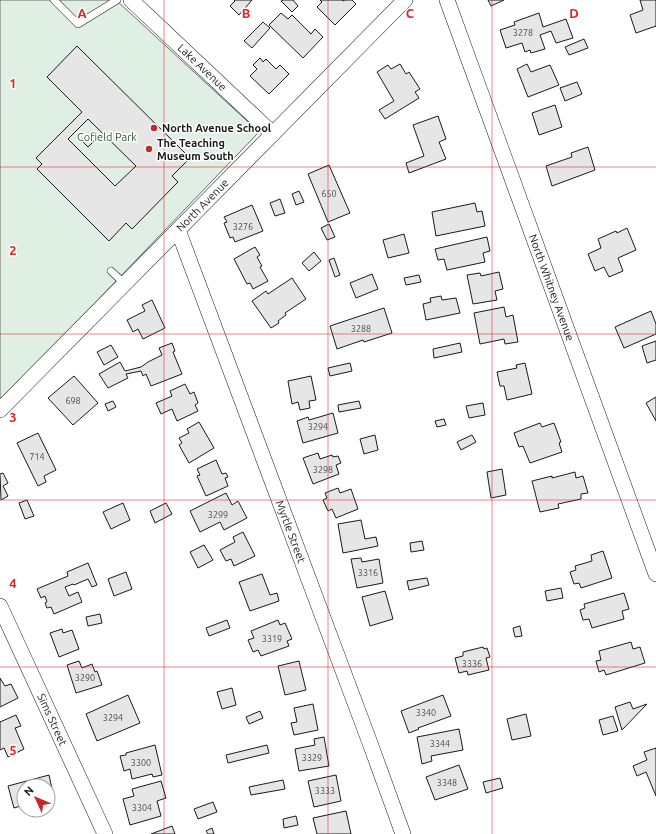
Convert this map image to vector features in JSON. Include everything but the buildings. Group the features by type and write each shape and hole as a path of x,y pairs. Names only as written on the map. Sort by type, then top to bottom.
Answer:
{"street":[{"name":"Lake Avenue","path":"131,0 273,134"},
{"name":"North Avenue","path":"0,410 405,0"},
{"name":"North Whitney Avenue","path":"447,0 656,574"},
{"name":"Myrtle Street","path":"178,230 403,834"},
{"name":"Sims Street","path":"0,606 105,834"}],"lane":[{"path":"54,0 78,24 117,0"},
{"path":"111,271 125,284"}],"green space":[{"name":"Cofield Park","path":"0,0 116,0 259,132 0,402"}],"place":[{"name":"North Avenue School","path":"154,128"},
{"name":"The Teaching Museum South","path":"149,149"}]}
